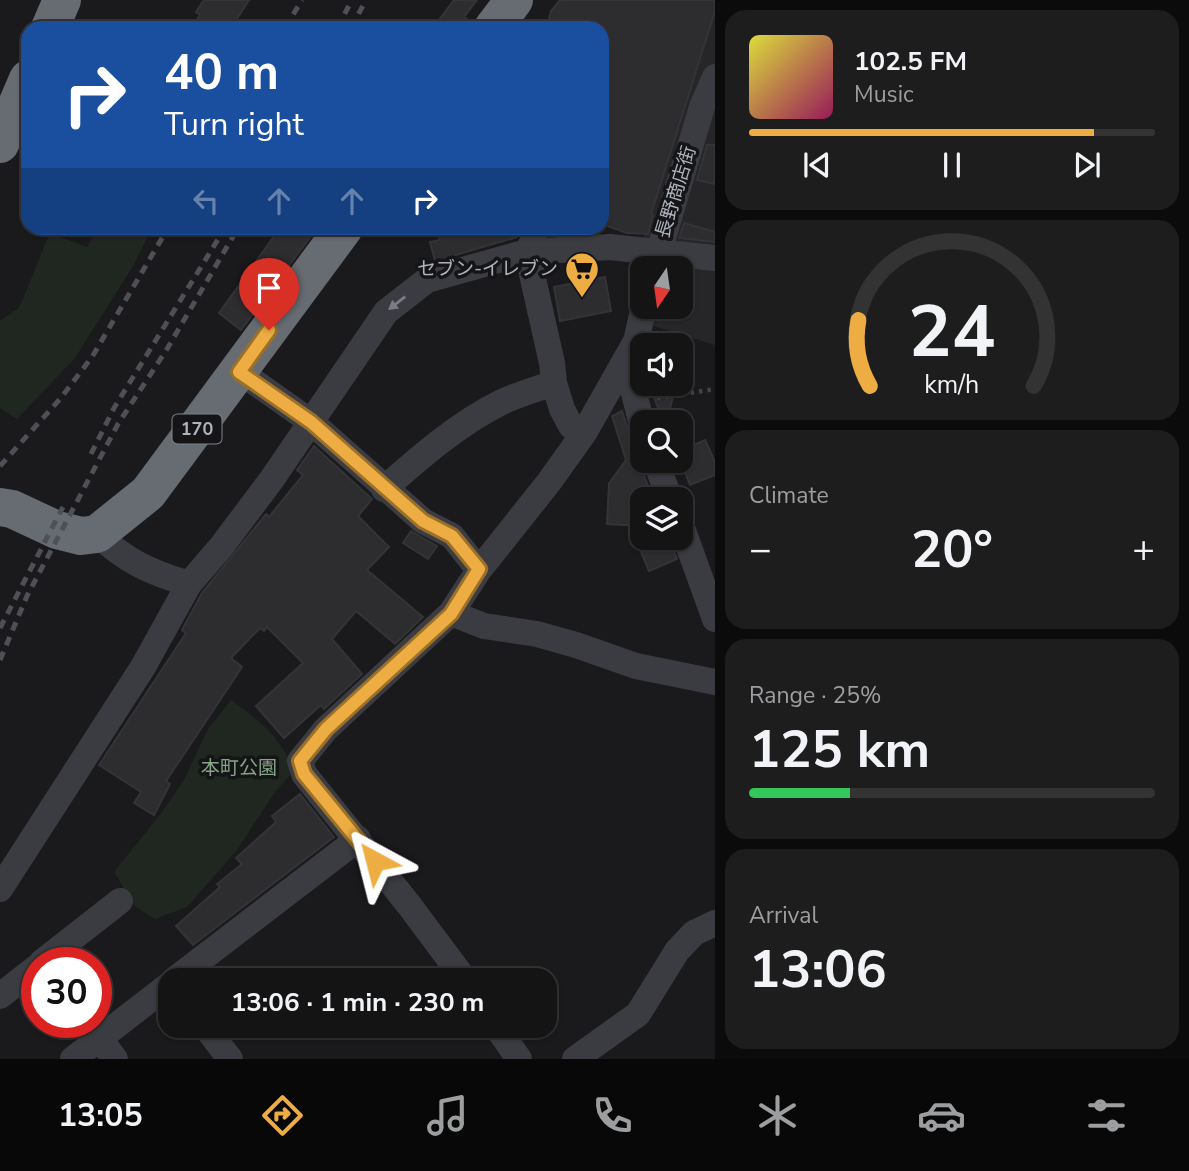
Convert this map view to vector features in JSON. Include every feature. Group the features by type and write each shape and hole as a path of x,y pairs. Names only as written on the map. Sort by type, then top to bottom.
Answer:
{"highway":[{"path":"53,21 62,0"},
{"path":"498,21 514,0"},
{"path":"0,144 21,95"},
{"name":"170","path":"97,534 158,482 339,235"},
{"path":"0,507 12,509 73,535 97,534"}],"street":[{"name":"長野商店街","path":"657,256 702,107 715,77"},
{"path":"0,889 143,667 188,584 221,547 386,312 427,281 529,240 610,247 640,256"},
{"path":"529,240 554,383 570,426 584,433"},
{"name":"長野商店街","path":"693,259 715,258"},
{"path":"455,968 358,839 304,774 300,761 326,729 451,614 479,569 549,482 584,433 630,352"},
{"path":"239,372 311,422 423,521 452,536 479,569"},
{"path":"384,489 423,454 466,424 502,402 554,383"},
{"path":"97,534 114,551 150,572 188,584"},
{"path":"703,552 715,619"},
{"path":"451,614 484,626 563,641 636,666 715,682"},
{"path":"190,968 358,839"},
{"path":"61,947 120,901"},
{"path":"575,1059 638,1014 677,951 694,933 715,923"},
{"path":"0,996 21,980"},
{"path":"72,1059 108,1049 158,997"},
{"path":"214,1038 230,1059"},
{"path":"503,1038 515,1058"}],"path":[{"path":"645,410 669,395 715,389"}],"shaded area":[{"path":"715,11 715,345 693,338 693,333 676,333 644,323 646,319 693,319 693,256 651,256 643,239"}],"green space":[{"path":"49,235 87,247 93,235 148,235 133,266 75,358 17,419 0,408 0,321 19,308"},
{"name":"本町公園","path":"231,700 276,740 293,772 275,792 237,850 187,907 155,919 135,906 114,872 184,780 208,729"}],"building":[{"path":"204,0 249,0 236,21 196,21 200,15 196,12"},
{"path":"454,0 477,0 464,17 469,21 438,21"},
{"path":"560,0 715,0 715,11 651,214 653,215 648,234 627,233 609,227 609,21 549,21 551,11"},
{"path":"707,145 715,145 715,184 697,180"},
{"path":"684,223 715,232 715,242 679,238"},
{"path":"275,235 312,235 241,330 219,313"},
{"path":"439,235 517,237 435,261 430,242 440,240"},
{"name":"セブン-イレブン","path":"605,277 611,311 560,321 554,287"},
{"path":"653,396 673,396 670,410 659,410"},
{"path":"622,411 630,435 630,473 643,473 648,487 630,487 630,525 607,524 609,483 626,460 612,416"},
{"path":"705,440 715,462 715,475 690,485 685,473 693,473 693,446"},
{"path":"314,446 372,499 358,516 389,547 367,570 423,617 395,644 356,611 332,639 362,674 324,709 321,705 284,738 256,706 303,663 267,627 264,631 260,628 231,658 242,667 166,781 170,784 154,815 134,803 141,792 99,765 186,633 182,630 202,593 266,514 269,517 303,475 297,470"},
{"path":"411,531 437,546 428,559 403,543"},
{"path":"674,550 677,559 649,571 641,552"},
{"path":"300,794 334,837 193,945 176,926 220,887 217,884 242,864 236,858 276,822 272,816"}],"railway":[{"path":"289,21 302,0"},
{"path":"341,21 352,0"},
{"path":"355,21 366,0"},
{"path":"0,466 60,399 92,357 164,235"},
{"path":"91,454 114,408 221,235"},
{"path":"0,660 27,596 118,424 167,349 234,235"},
{"path":"0,628 63,507"}],"place":[{"name":"セブン-イレブン","path":"582,299"}],"route":[{"path":"269,330 239,372 311,422 396,500 423,521 452,536 479,569 451,614 326,729 300,761 304,774 375,861"}]}
